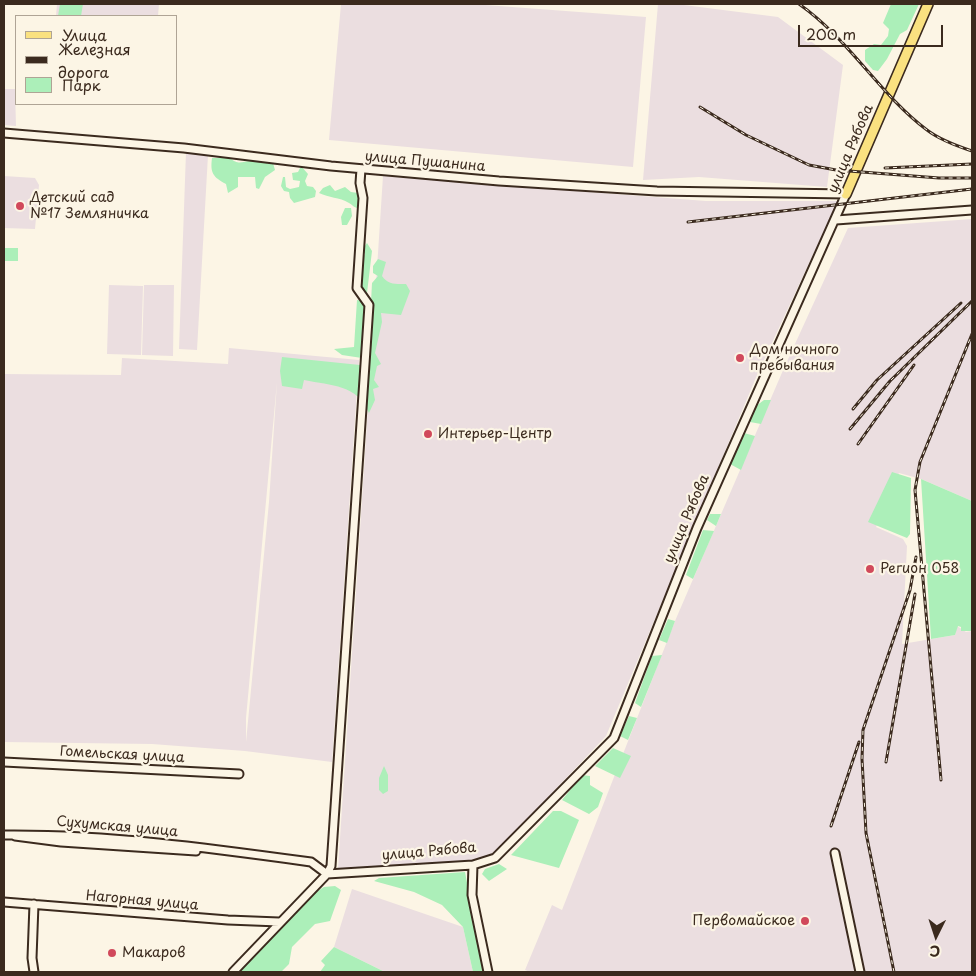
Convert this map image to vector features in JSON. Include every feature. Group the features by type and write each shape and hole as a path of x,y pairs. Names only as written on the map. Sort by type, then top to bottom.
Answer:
{"main road":[{"name":"улица Рябова","path":"846,194 928,4"}],"street":[{"name":"улица Пушанина","path":"4,133 184,148 361,169 657,191 846,194"},
{"path":"233,972 327,874 331,866 369,306 357,288 363,198 360,183 361,169"},
{"name":"улица Рябова","path":"327,874 473,865 495,858 614,738 697,528 846,194"},
{"path":"836,220 972,210"},
{"name":"Гомельская улица","path":"4,762 239,774"},
{"name":"Сухумская улица","path":"6,835 70,843 162,850 224,851 311,862 327,874"},
{"path":"835,853 860,972"},
{"path":"473,865 472,895 488,972"},
{"name":"Нагорная улица","path":"4,902 228,920 279,922"},
{"path":"34,904 32,958 34,972"}],"shaded area":[{"path":"57,4 159,4 158,15 56,15"},
{"path":"341,4 472,4 646,17 633,167 329,140"},
{"path":"658,4 676,4 778,17 843,65 827,187 699,177 643,180"},
{"path":"4,89 15,89 16,126 4,125"},
{"path":"186,152 208,155 197,350 179,349"},
{"name":"Детский сад №17 Земляничка","path":"4,176 35,178 39,185 35,229 4,228"},
{"path":"383,176 706,201 838,201 757,375 606,736 497,851 474,863 338,869"},
{"path":"972,219 972,501 921,479 899,473 876,527 903,539 907,546 902,644 955,635 957,626 966,632 972,631 972,972 530,972 525,970 552,905 562,910 675,621 784,368 848,228"},
{"path":"109,285 143,286 141,355 107,354"},
{"path":"144,285 174,285 173,356 142,355"},
{"path":"229,348 359,360 332,762 245,751 152,744 4,742 4,374 121,375 122,358 228,364","holes":["277,382 269,502 246,742 246,718"]},
{"path":"352,889 463,927 473,972 385,972 334,947"}],"green space":[{"path":"60,4 83,4 81,15 58,15"},
{"path":"891,4 919,4 907,30 900,34 887,59 878,71 873,70 865,61 865,50 874,44 881,45 888,36 889,29 883,23"},
{"path":"212,158 230,158 238,162 273,163 275,170 265,177 259,189 256,188 255,177 238,177 238,187 228,193 226,184 213,174"},
{"path":"301,166 308,174 305,181 307,186 313,187 316,191 315,197 294,203 290,198 289,192 284,191 281,186 283,177 285,177 286,187 290,189 299,187 300,181 293,180 292,173 298,172"},
{"path":"330,185 335,191 345,187 351,192 358,193 360,208 319,193 323,188"},
{"path":"345,208 351,208 352,216 347,225 342,225 341,217"},
{"path":"367,243 372,251 367,293 361,287 360,274 365,254 362,250"},
{"path":"4,248 18,248 18,261 4,261"},
{"path":"378,259 386,262 382,276 384,279 392,283 406,284 410,291 401,315 381,313 382,322 375,353 381,364 377,366 374,380 379,387 373,389 375,400 369,413 358,396 351,391 334,385 304,380 302,389 282,386 280,371 282,357 360,365 362,358 342,355 334,349 354,347 357,300 371,302 372,283 378,276 373,273 373,266"},
{"path":"764,400 771,400 761,424 750,422 756,406"},
{"path":"744,433 755,436 741,470 730,464"},
{"path":"892,472 911,478 910,534 907,538 868,522"},
{"path":"921,479 972,501 972,631 961,631 961,627 958,626 955,635 931,639"},
{"path":"710,514 721,514 716,526 707,520"},
{"path":"703,530 714,531 693,579 686,575"},
{"path":"668,619 675,621 667,643 659,640"},
{"path":"662,655 641,707 635,703 652,656"},
{"path":"629,716 637,718 628,740 620,736"},
{"path":"613,748 631,756 620,778 595,766"},
{"path":"384,766 388,775 388,791 383,794 379,790 379,778"},
{"path":"582,775 590,776 590,785 603,793 598,807 589,814 562,800"},
{"path":"553,811 561,811 579,820 559,868 511,855"},
{"path":"499,864 507,869 489,881 482,874 485,869"},
{"path":"465,872 484,972 473,972 463,927 442,905 414,892 374,881 379,878"},
{"path":"335,886 341,890 330,921 315,924 292,947 289,964 282,971 240,972 316,892 324,887"},
{"path":"334,947 385,972 320,972 325,965 321,961"}],"railway":[{"path":"799,4 833,33 910,116 937,137 972,151"},
{"path":"700,107 746,135 809,165 836,170 939,178 972,178"},
{"path":"885,168 972,164"},
{"path":"688,222 972,189"},
{"path":"850,429 890,381 972,301"},
{"path":"853,409 877,380 961,303"},
{"path":"941,780 915,490 920,462 972,334"},
{"path":"858,444 914,365"},
{"path":"894,972 866,833 862,759 863,730 910,590 916,557"},
{"path":"886,762 915,594"},
{"path":"831,826 859,742"}],"place":[{"name":"Детский сад №17 Земляничка","path":"20,206"},
{"name":"Дом ночного пребывания","path":"740,358"},
{"name":"Интерьер-Центр","path":"428,434"},
{"name":"Регион 058","path":"870,569"},
{"name":"Первомайское","path":"805,921"},
{"name":"Макаров","path":"112,953"}]}
